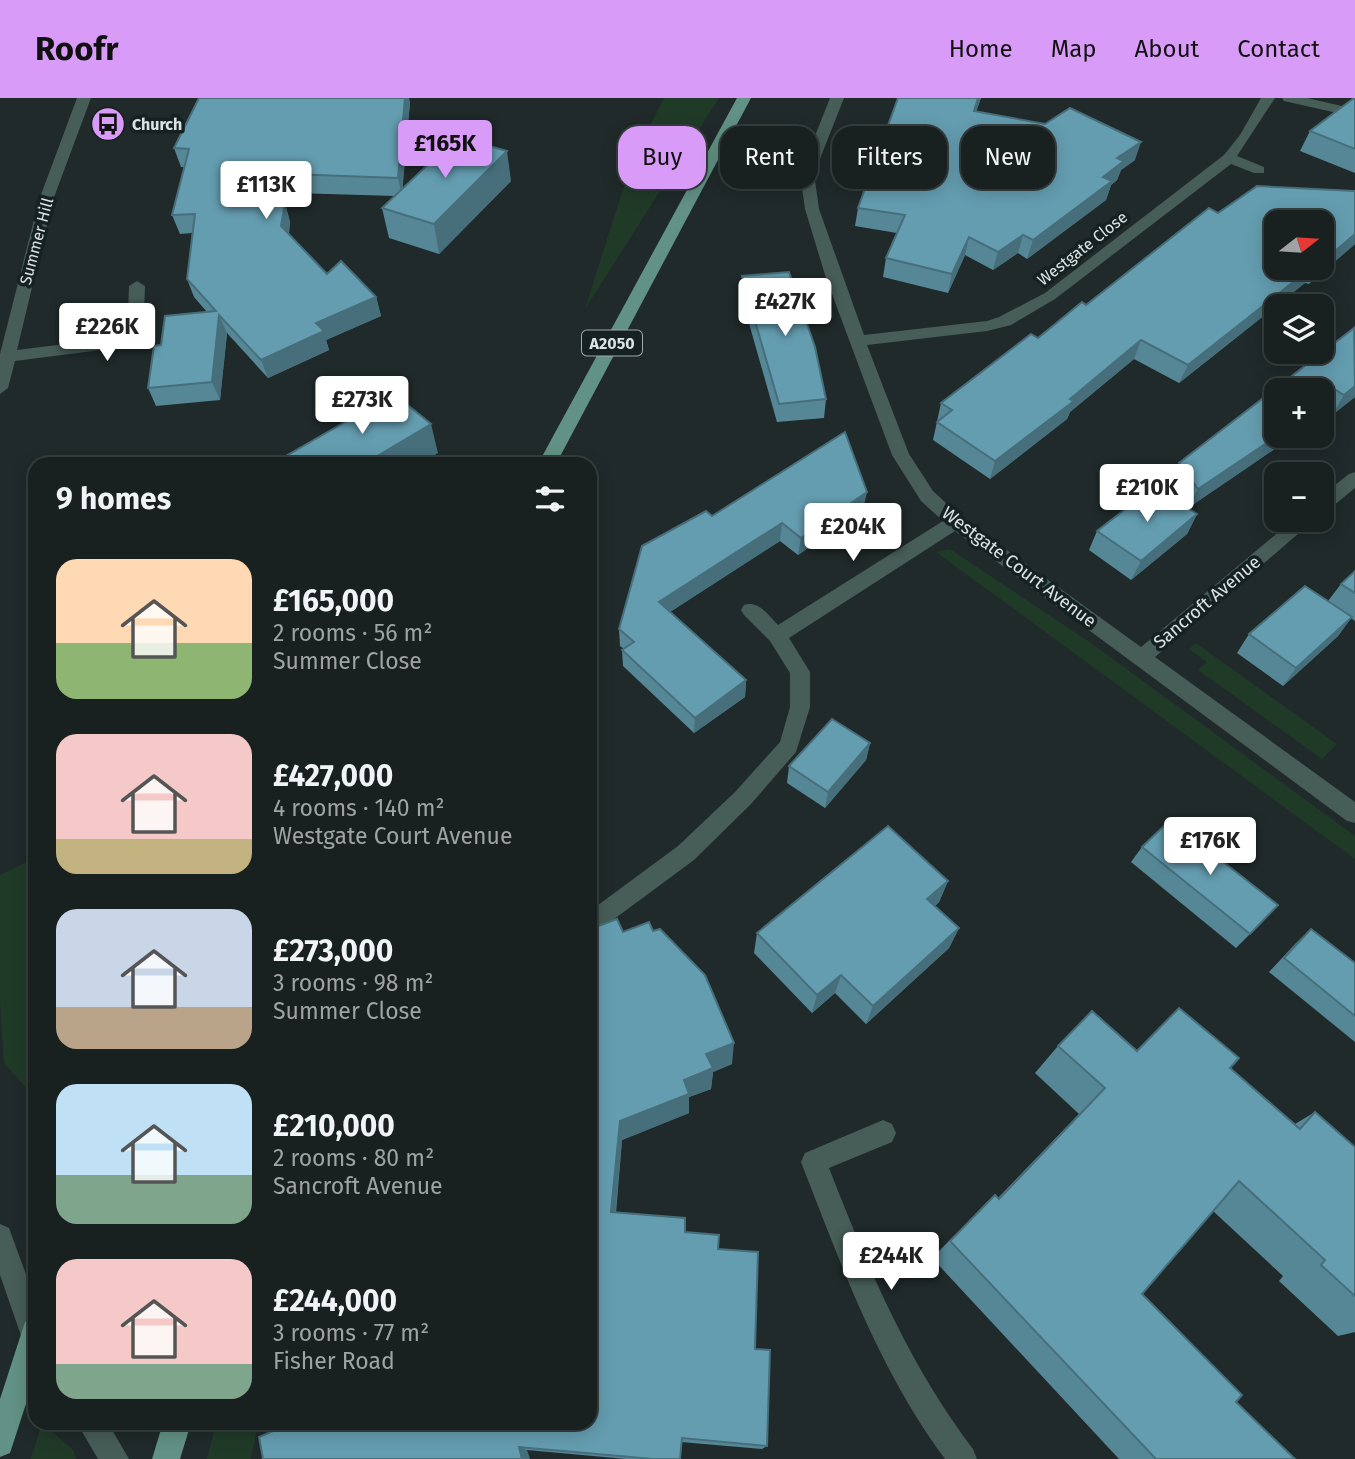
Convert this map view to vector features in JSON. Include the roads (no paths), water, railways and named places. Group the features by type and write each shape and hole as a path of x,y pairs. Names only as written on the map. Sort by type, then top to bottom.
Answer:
{"main road":[{"name":"A2050","path":"550,456 744,98"},
{"path":"0,1443 28,1357"},
{"path":"166,1459 175,1430"}],"street":[{"name":"Summer Hill","path":"0,388 46,200 84,98"},
{"name":"Westgate Court Avenue","path":"837,98 807,174 812,209 901,455 928,496 955,522 1355,814"},
{"name":"Westgate Close","path":"858,341 969,330 1006,321 1050,296 1229,158 1246,136 1268,98"},
{"path":"1289,98 1355,113"},
{"path":"1229,158 1259,170"},
{"path":"6,357 110,344 136,316 137,286"},
{"path":"1334,495 1355,478"},
{"path":"777,636 955,522"},
{"name":"Sancroft Avenue","path":"1142,657 1291,532"},
{"path":"597,919 686,853 743,798 789,746 800,707 800,672 777,636 751,610"},
{"path":"883,1133 814,1162 876,1321 908,1381 963,1459"},
{"path":"0,1237 28,1315"},
{"path":"96,1430 115,1459"}],"place":[{"name":"Church","path":"108,124"}]}
